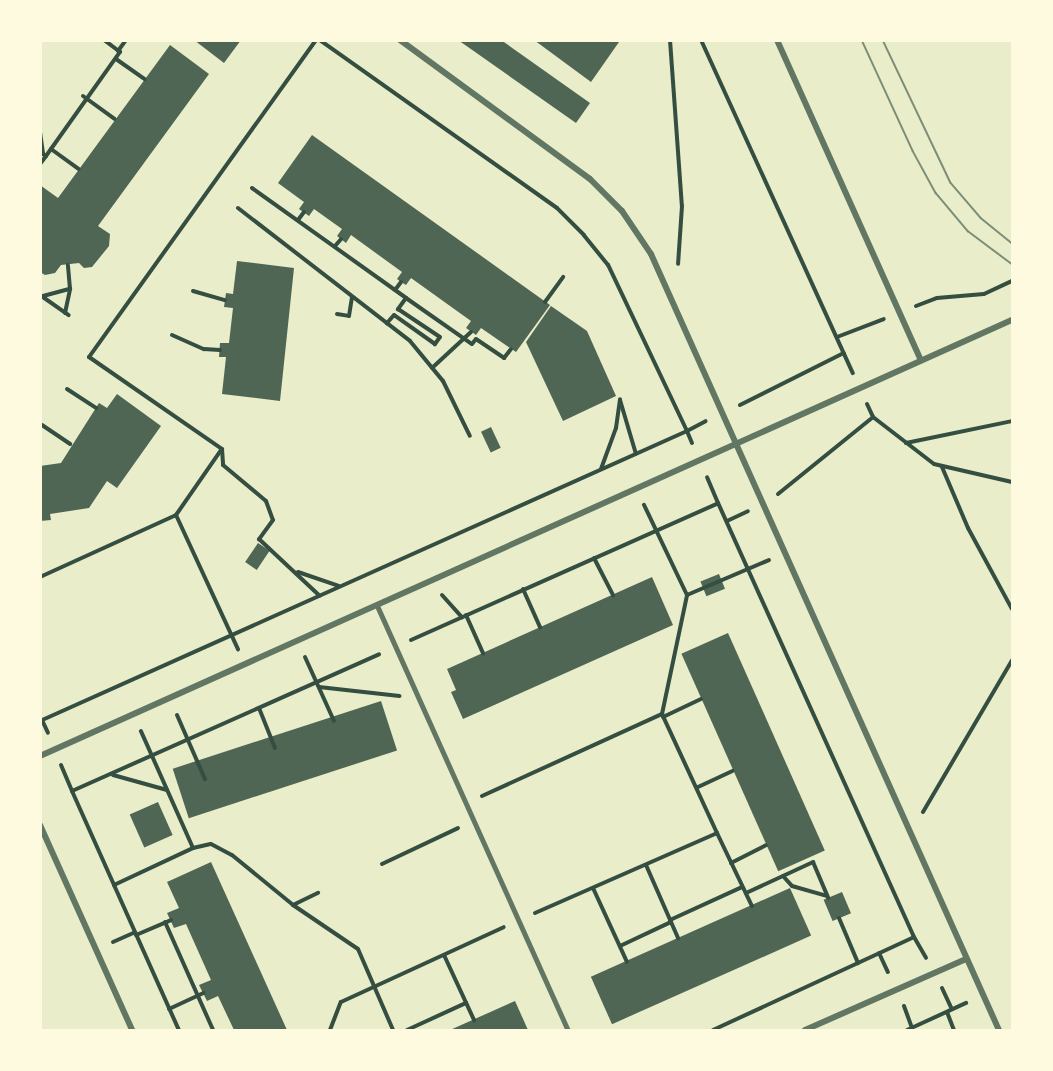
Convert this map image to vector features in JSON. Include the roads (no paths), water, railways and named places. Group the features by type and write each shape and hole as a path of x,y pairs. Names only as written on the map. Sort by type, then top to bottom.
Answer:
{"street":[{"path":"400,40 590,179 622,211 668,290 784,553 912,831 999,1030"},
{"path":"777,40 921,360"},
{"path":"40,756 171,700 1012,320"},
{"path":"40,825 132,1030"},
{"path":"805,1030 966,959"}],"lane":[{"path":"378,607 568,1030"}],"tram line":[{"path":"862,40 913,151 936,193 968,231 1012,264"},
{"path":"883,40 951,183 981,218 1012,243"}]}
